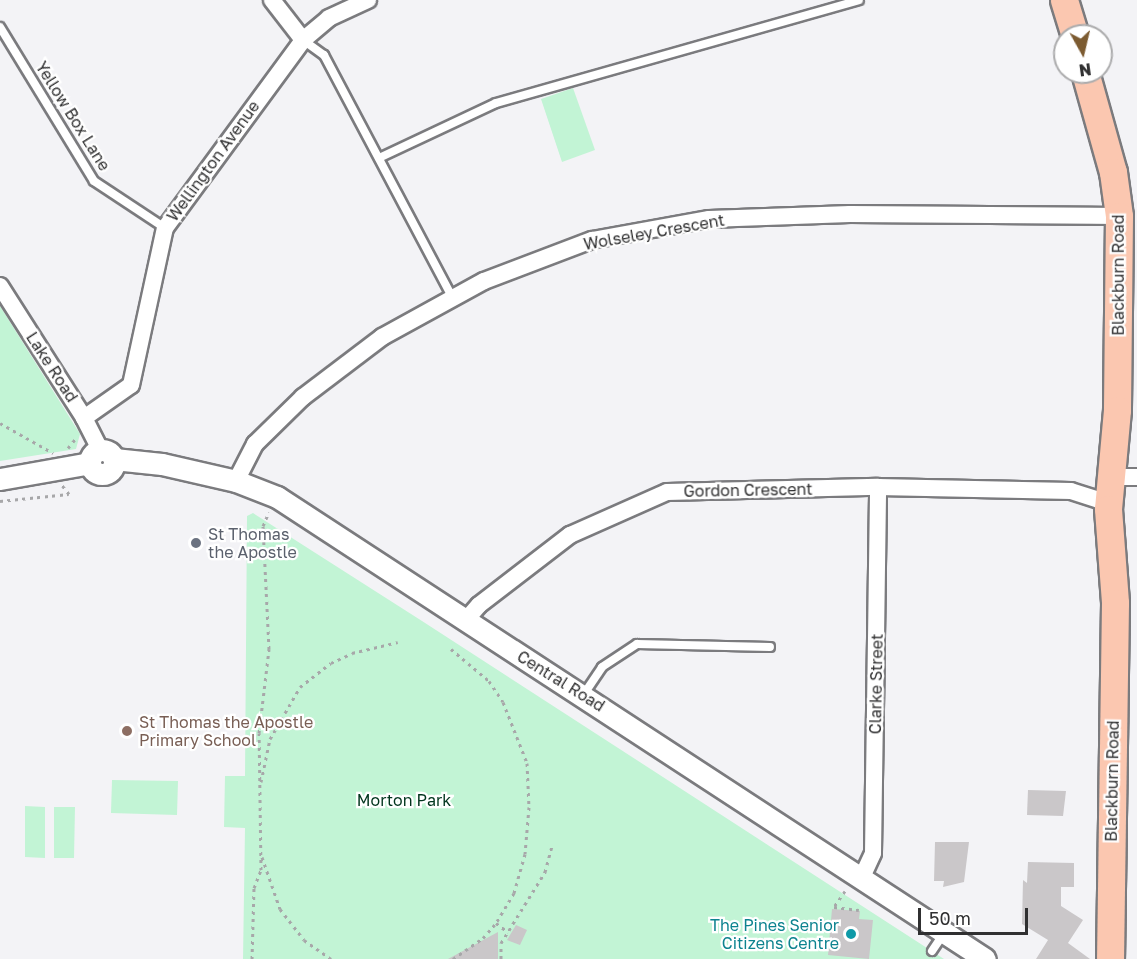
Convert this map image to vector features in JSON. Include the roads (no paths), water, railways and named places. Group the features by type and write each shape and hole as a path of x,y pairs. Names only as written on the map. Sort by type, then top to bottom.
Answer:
{"main road":[{"path":"1064,0 1071,24"},
{"name":"Blackburn Road","path":"1088,84 1113,172 1119,216 1110,959"},
{"name":"Blackburn Road","path":"1115,603 1122,545 1116,483"}],"street":[{"path":"272,0 303,40"},
{"name":"Wellington Avenue","path":"84,418 131,385 165,228 303,40 329,18 369,0"},
{"name":"Wolseley Crescent","path":"236,481 255,444 303,397 382,337 484,281 592,240 709,219 850,214 1119,216"},
{"name":"Lake Road","path":"0,286 84,418 101,457"},
{"name":"Central Road","path":"0,479 54,463 101,457 162,464 236,481 277,497 465,621 584,694 853,884 944,932 985,959"},
{"name":"Gordon Crescent","path":"1071,491 1091,497 1116,483"},
{"name":"Gordon Crescent","path":"465,621 479,605 570,535 667,492 878,487 1071,491 1116,483"},
{"name":"Clarke Street","path":"853,884 873,853 878,487"}],"lane":[{"path":"379,158 496,103 859,0"},
{"name":"Yellow Box Lane","path":"0,27 94,182 165,228"},
{"path":"303,40 324,55 453,299"},
{"path":"584,694 597,672 637,644 770,646"},
{"path":"932,951 944,932"}],"place":[{"name":"St Thomas the Apostle","path":"196,543"},
{"name":"St Thomas the Apostle Primary School","path":"127,731"},
{"name":"The Pines Senior Citizens Centre","path":"851,934"}],"park label":[{"name":"Morton Park","path":"404,800"}]}
